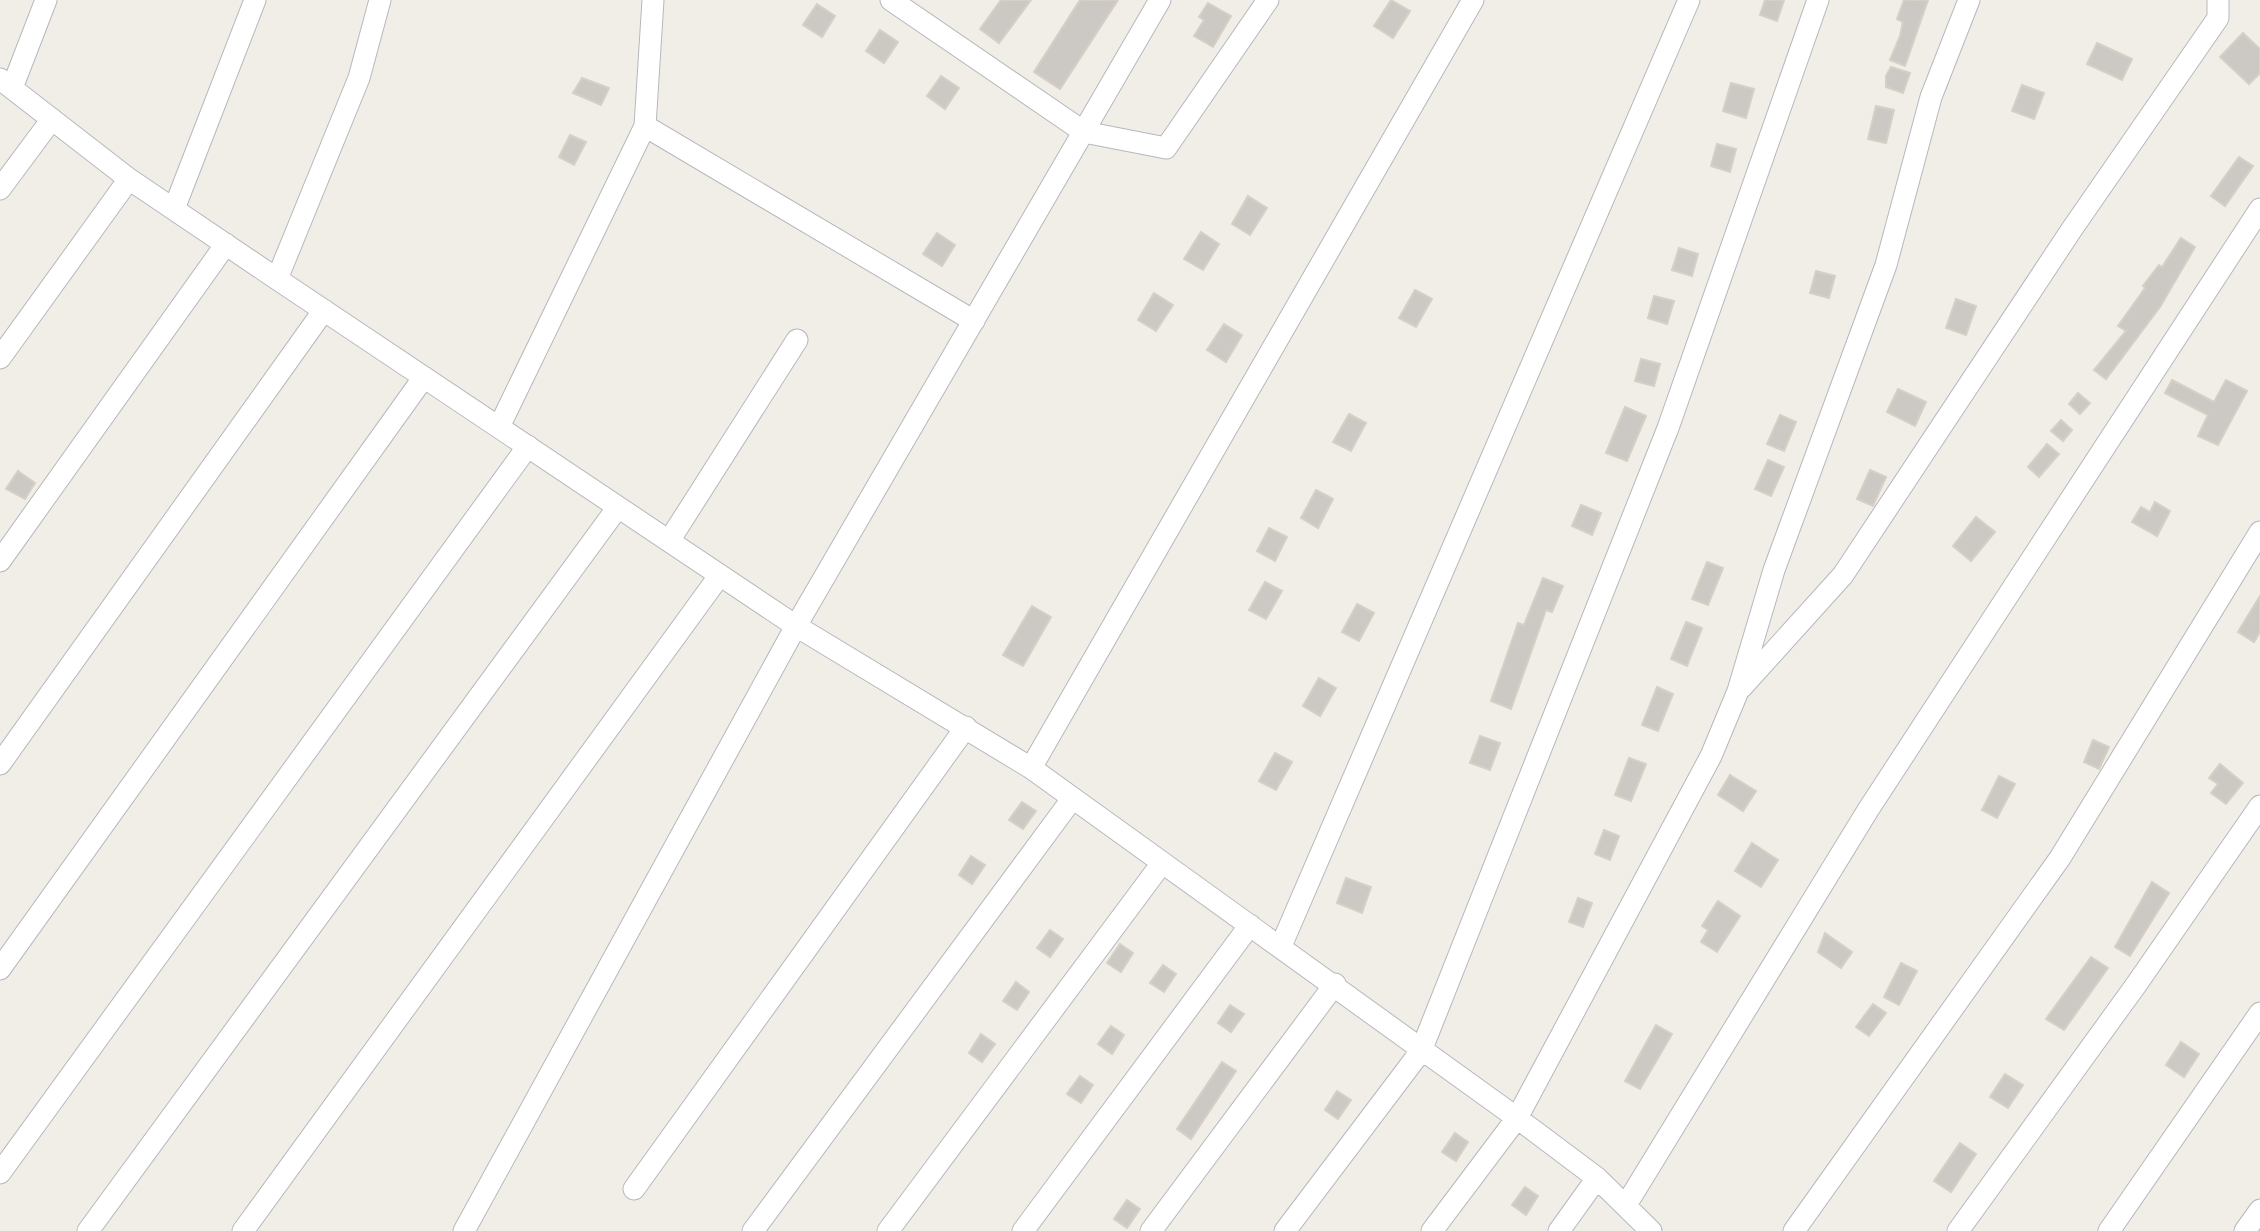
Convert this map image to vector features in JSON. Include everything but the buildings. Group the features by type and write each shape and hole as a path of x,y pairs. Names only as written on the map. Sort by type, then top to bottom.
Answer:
{"street":[{"path":"46,0 6,83 129,179 796,626 1031,768 1335,984 1421,1051 1517,1118 1597,1178 1651,1231"},
{"path":"174,209 255,0"},
{"path":"277,279 359,78 380,0"},
{"path":"499,427 645,126 653,0"},
{"path":"891,0 1084,132 1166,148 1268,0"},
{"path":"464,1231 796,626 1160,0"},
{"path":"1031,768 1473,0"},
{"path":"1281,946 1689,0"},
{"path":"1285,1231 1421,1051 1668,428 1818,0"},
{"path":"1432,1231 1517,1118 1712,756 1738,691 1774,570 1886,265 1931,97 1969,0"},
{"path":"1738,691 1843,575 2072,229 2218,18 2218,0"},
{"path":"0,188 52,119"},
{"path":"645,126 974,321"},
{"path":"0,358 129,179"},
{"path":"1626,1205 1868,810 2260,209"},
{"path":"0,561 226,244"},
{"path":"0,764 324,310"},
{"path":"669,541 797,340"},
{"path":"0,969 424,377"},
{"path":"0,1173 528,446"},
{"path":"88,1231 618,507"},
{"path":"1794,1231 2060,858 2260,532"},
{"path":"243,1231 720,575"},
{"path":"634,1189 966,727"},
{"path":"753,1231 1072,799"},
{"path":"1958,1231 2136,985 2260,806"},
{"path":"888,1231 1162,863"},
{"path":"1023,1231 1250,925"},
{"path":"1151,1231 1335,984"},
{"path":"2109,1231 2260,1013"},
{"path":"1559,1231 1597,1178"},
{"path":"2245,1231 2260,1210"}]}
